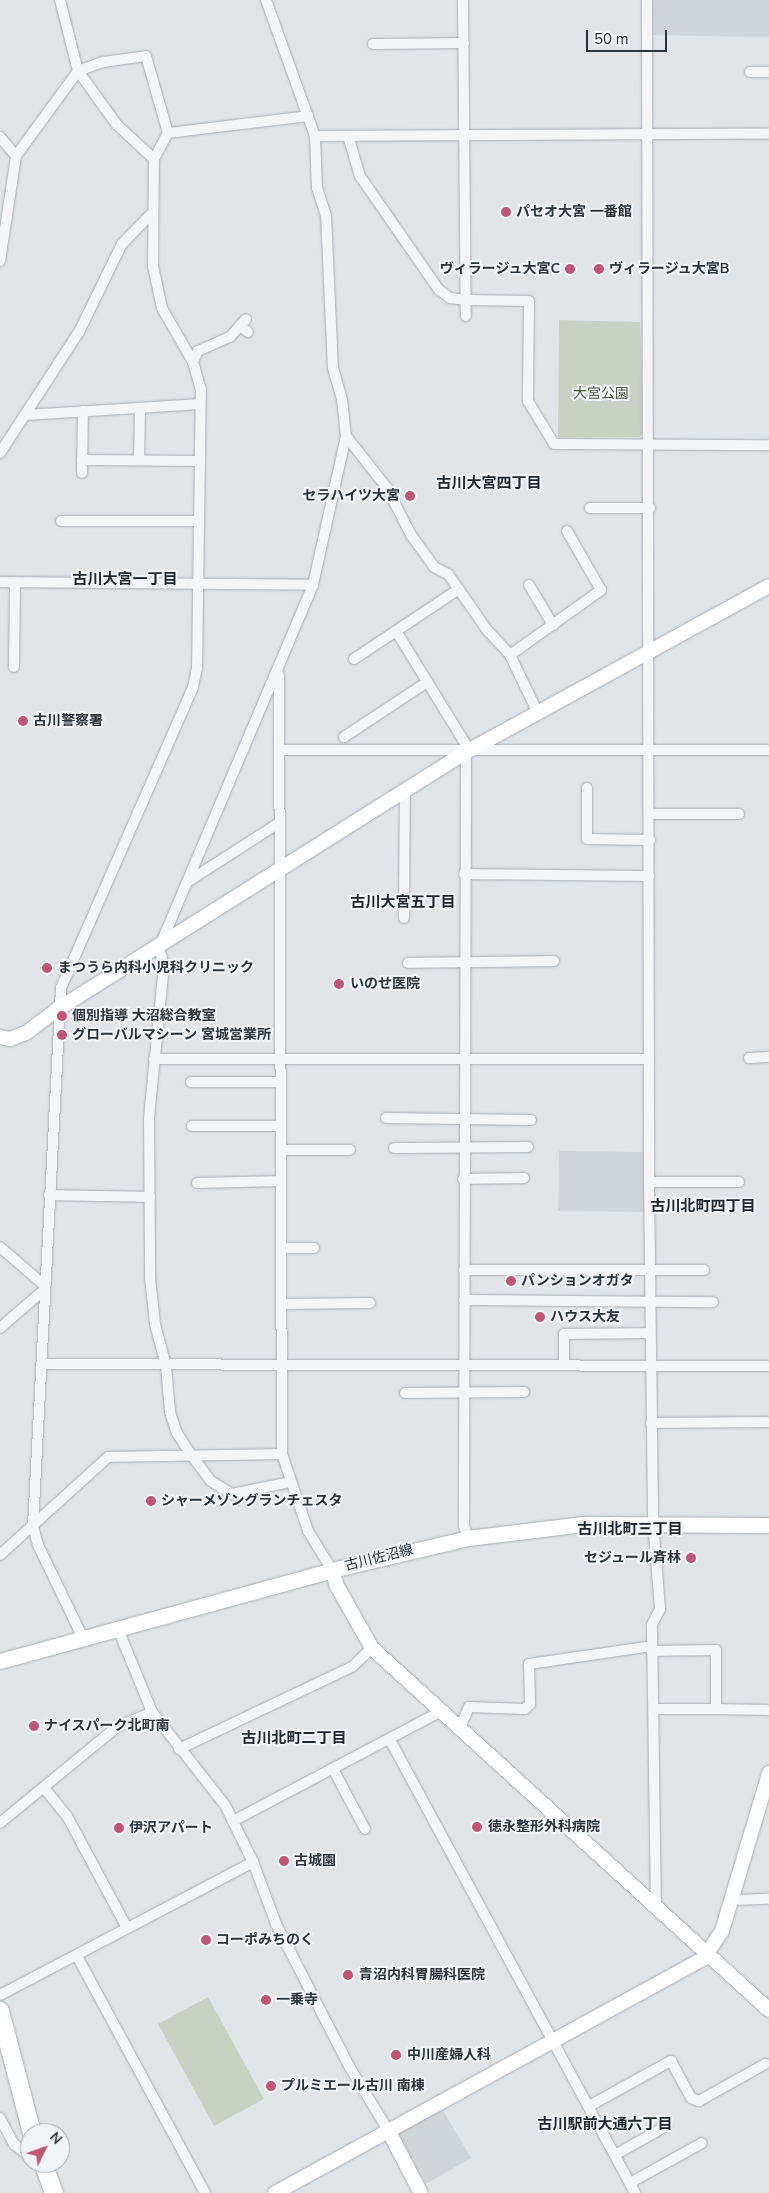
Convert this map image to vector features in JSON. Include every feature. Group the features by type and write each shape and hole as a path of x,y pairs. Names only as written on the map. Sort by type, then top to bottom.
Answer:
{"highway":[{"path":"0,2011 29,2123"},
{"path":"47,2173 54,2193"}],"main road":[{"name":"古川佐沼線","path":"0,1661 332,1570 468,1538 583,1524 652,1522 769,1525"}],"street":[{"path":"60,0 78,71 117,125 154,159"},
{"path":"266,0 316,136 316,188 326,216 333,368 342,399 346,436 313,585 279,669 159,948 164,965 149,1119 151,1286 155,1324 166,1366 170,1412 177,1433 192,1456 211,1481 232,1494 290,1482"},
{"path":"463,0 466,316"},
{"path":"647,0 650,444 650,1366 652,1522 660,1609 652,1625 656,1905"},
{"path":"373,44 464,43"},
{"path":"0,261 16,156 78,71 103,62 146,56 168,134 154,159 153,266 162,308 193,362 202,390 200,404 197,668 193,687 61,988 58,1009 34,1526 38,1545 83,1638"},
{"path":"750,72 769,72"},
{"path":"168,134 308,116"},
{"path":"316,136 769,134"},
{"path":"348,136 360,176 439,290 450,298 466,300 529,300 528,401 554,444 769,445"},
{"path":"0,137 16,156"},
{"path":"0,453 80,332 122,244 152,213"},
{"path":"193,362 198,351 230,337 245,325"},
{"path":"27,414 200,404"},
{"path":"139,460 140,408"},
{"path":"82,473 83,411"},
{"path":"346,436 388,488 411,535 434,567 448,574 486,630 510,655 537,711"},
{"path":"82,460 199,461"},
{"path":"590,508 650,508"},
{"path":"61,520 198,521"},
{"path":"510,655 601,590 567,531"},
{"path":"0,582 313,585"},
{"path":"14,667 15,582"},
{"path":"529,584 552,625"},
{"path":"0,1038 10,1039 26,1033 58,1009 159,948 279,868 466,752 650,648 769,586"},
{"path":"354,659 459,589"},
{"path":"396,632 465,743 466,752 463,962 463,1180 464,1526 468,1538"},
{"path":"279,669 282,1454 290,1482 308,1531 332,1570 337,1586 372,1648 709,1953 769,2010"},
{"path":"344,737 427,682"},
{"path":"279,750 466,752 769,750"},
{"path":"587,788 587,839 650,840"},
{"path":"404,918 405,790"},
{"path":"650,814 740,814"},
{"path":"188,882 279,823"},
{"path":"464,874 650,876"},
{"path":"408,963 554,961"},
{"path":"749,1058 769,1058"},
{"path":"154,1059 649,1059"},
{"path":"191,1082 280,1082"},
{"path":"386,1118 463,1117 531,1120"},
{"path":"192,1126 280,1126"},
{"path":"394,1148 528,1147"},
{"path":"280,1150 350,1150"},
{"path":"463,1180 524,1178"},
{"path":"197,1183 281,1181"},
{"path":"649,1182 739,1182"},
{"path":"50,1195 150,1197"},
{"path":"0,1247 45,1288"},
{"path":"281,1248 314,1248"},
{"path":"464,1270 704,1270"},
{"path":"0,1328 45,1288"},
{"path":"464,1300 713,1302"},
{"path":"281,1304 370,1303"},
{"path":"564,1365 564,1334 650,1332"},
{"path":"41,1364 166,1366 464,1364 769,1366"},
{"path":"405,1393 524,1392"},
{"path":"651,1424 769,1422"},
{"path":"0,1555 108,1457 282,1454"},
{"path":"118,1629 152,1712 179,1749 225,1805 253,1862 276,1924 349,2066 388,2130 421,2193"},
{"path":"179,1749 352,1668 372,1648"},
{"path":"460,1728 469,1708 525,1709 530,1704 529,1664 652,1648 716,1650 716,1709"},
{"path":"659,1709 769,1710"},
{"path":"233,1821 442,1711"},
{"path":"0,1823 117,1726 152,1712"},
{"path":"390,1740 526,1995 554,2042 635,2193"},
{"path":"332,1769 365,1829"},
{"path":"275,2193 388,2130 691,1968 709,1953 722,1931 765,1798 769,1774"},
{"path":"44,1788 67,1816 127,1928"},
{"path":"0,1995 253,1862"},
{"path":"732,1900 769,1899"},
{"path":"76,1956 205,2193"},
{"path":"589,2106 671,2061 691,2098 700,2101 764,2064"},
{"path":"0,2118 14,2144 20,2149"},
{"path":"615,2154 666,2126"},
{"path":"630,2183 702,2143"}],"shaded area":[{"path":"653,0 769,0 769,37 652,35"},
{"path":"559,1151 645,1152 644,1212 558,1211"},
{"path":"441,2107 471,2158 426,2184 397,2133"}],"green space":[{"name":"大宮公園","path":"559,320 640,322 644,433 639,437 558,437"},
{"path":"208,1997 264,2099 214,2126 158,2024"}],"place":[{"name":"パセオ大宮 一番館","path":"506,212"},
{"name":"ヴィラージュ大宮C","path":"570,269"},
{"name":"ヴィラージュ大宮B","path":"599,269"},
{"name":"セラハイツ大宮","path":"410,496"},
{"name":"古川警察署","path":"23,721"},
{"name":"まつうら内科小児科クリニック","path":"47,968"},
{"name":"いのせ医院","path":"339,984"},
{"name":"個別指導 大沼総合教室","path":"62,1016"},
{"name":"グローバルマシーン 宮城営業所","path":"62,1035"},
{"name":"パンションオガタ","path":"511,1281"},
{"name":"ハウス大友","path":"540,1317"},
{"name":"シャーメゾングランチェスタ","path":"151,1501"},
{"name":"セジュール斉林","path":"691,1558"},
{"name":"ナイスパーク北町南","path":"34,1726"},
{"name":"徳永整形外科病院","path":"477,1827"},
{"name":"伊沢アパート","path":"119,1828"},
{"name":"古城園","path":"284,1861"},
{"name":"コーポみちのく","path":"206,1940"},
{"name":"青沼内科胃腸科医院","path":"348,1975"},
{"name":"一乗寺","path":"266,2000"},
{"name":"中川産婦人科","path":"396,2055"},
{"name":"プルミエール古川 南棟","path":"271,2086"}],"district":[{"name":"古川大宮四丁目","path":"489,484"},
{"name":"古川大宮一丁目","path":"125,580"},
{"name":"古川大宮五丁目","path":"403,903"},
{"name":"古川北町四丁目","path":"703,1207"},
{"name":"古川北町三丁目","path":"630,1530"},
{"name":"古川北町二丁目","path":"294,1739"},
{"name":"古川駅前大通六丁目","path":"605,2125"}]}
